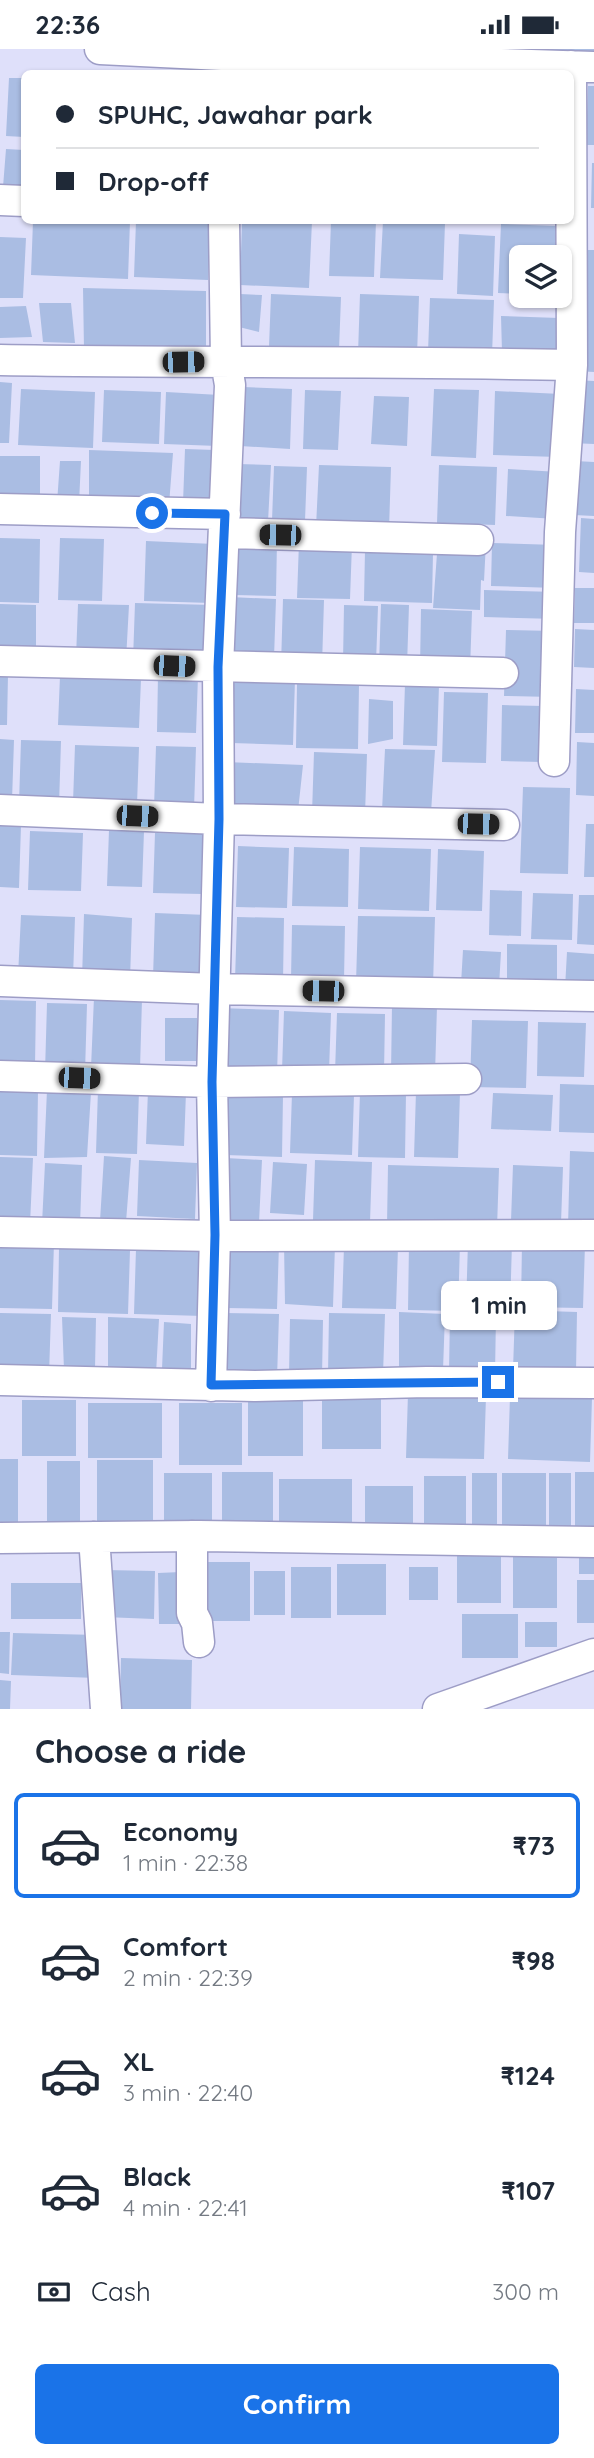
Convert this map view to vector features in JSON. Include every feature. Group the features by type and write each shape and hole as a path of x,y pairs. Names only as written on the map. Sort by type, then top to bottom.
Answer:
{"street":[{"path":"100,49 222,59 583,67 572,365 560,532 554,761"},
{"path":"0,200 21,201"},
{"path":"211,1385 215,1235 212,1082 219,819 218,667 230,385 226,361 224,224"},
{"path":"0,360 162,363 374,361 572,365"},
{"path":"0,509 478,540"},
{"path":"0,660 503,673"},
{"path":"0,810 219,819 504,825"},
{"path":"0,981 215,989 594,996"},
{"path":"0,1076 212,1082 466,1079"},
{"path":"0,1232 594,1235"},
{"path":"0,1380 211,1385 594,1383"},
{"path":"94,1537 106,1709"},
{"path":"192,1537 192,1613 197,1623 199,1642"},
{"path":"0,1538 192,1537 594,1542"},
{"path":"438,1709 594,1654"}],"building":[{"path":"509,49 594,49 594,56 509,52"},
{"path":"9,78 21,78 21,137 6,136"},
{"path":"588,86 594,86 594,145 586,145"},
{"path":"6,149 21,150 21,188 3,187"},
{"path":"594,163 594,208 591,208"},
{"path":"33,224 130,224 128,279 31,275"},
{"path":"136,224 210,224 208,280 134,277"},
{"path":"242,224 312,224 309,288 240,285"},
{"path":"331,224 376,224 374,277 329,276"},
{"path":"383,224 445,224 443,280 380,278"},
{"path":"501,224 556,226 555,245 509,245 509,293 498,293"},
{"path":"459,234 495,236 493,296 457,294"},
{"path":"0,237 26,238 23,298 0,298"},
{"path":"581,250 594,250 594,372 576,371"},
{"path":"83,288 206,291 206,351 84,350"},
{"path":"240,294 262,295 259,332 239,327"},
{"path":"271,294 341,297 339,350 269,347"},
{"path":"360,294 419,296 417,356 358,354"},
{"path":"430,298 494,300 492,355 428,352"},
{"path":"39,303 71,303 75,343 43,342"},
{"path":"26,306 32,337 0,338 0,307"},
{"path":"501,316 559,318 557,355 502,352"},
{"path":"574,380 594,381 594,444 571,443"},
{"path":"0,382 12,383 9,443 0,443"},
{"path":"243,387 292,389 290,449 240,446"},
{"path":"21,389 95,392 93,448 18,445"},
{"path":"434,389 479,390 476,458 431,456"},
{"path":"104,390 161,392 159,444 102,442"},
{"path":"305,390 341,391 338,450 303,449"},
{"path":"495,391 561,394 559,457 493,455"},
{"path":"166,392 220,395 218,446 164,444"},
{"path":"374,396 409,397 407,446 371,444"},
{"path":"185,449 215,450 213,504 183,503"},
{"path":"89,450 173,453 169,505 89,503"},
{"path":"0,456 40,456 40,500 0,501"},
{"path":"60,461 81,461 79,503 57,503"},
{"path":"575,461 594,462 594,516 574,515"},
{"path":"237,464 271,465 268,522 235,521"},
{"path":"319,465 391,467 389,530 316,527"},
{"path":"439,465 497,467 495,525 437,523"},
{"path":"274,466 307,467 305,521 272,521"},
{"path":"508,469 559,472 556,519 506,516"},
{"path":"581,518 594,519 594,573 579,572"},
{"path":"0,538 40,539 39,603 0,602"},
{"path":"60,538 104,539 102,601 58,600"},
{"path":"235,539 277,540 276,596 234,595"},
{"path":"438,540 486,542 480,610 433,608"},
{"path":"146,541 214,544 212,603 144,601"},
{"path":"299,542 352,544 350,599 297,598"},
{"path":"492,543 557,545 556,588 491,586"},
{"path":"365,550 433,552 432,603 364,601"},
{"path":"575,588 594,588 594,623 574,623"},
{"path":"484,590 557,592 557,619 484,617"},
{"path":"230,597 276,599 274,658 228,656"},
{"path":"283,599 324,600 322,665 281,665"},
{"path":"135,603 213,605 210,662 133,660"},
{"path":"0,604 36,605 36,656 0,655"},
{"path":"78,604 129,605 126,660 76,658"},
{"path":"381,604 409,605 407,666 379,666"},
{"path":"344,605 378,606 376,663 343,662"},
{"path":"421,609 472,611 470,670 420,668"},
{"path":"575,629 594,630 594,668 574,667"},
{"path":"506,630 555,631 553,697 504,696"},
{"path":"0,673 8,674 7,725 0,725"},
{"path":"158,675 198,676 196,733 157,732"},
{"path":"60,676 141,679 139,728 58,725"},
{"path":"234,677 295,679 293,745 232,743"},
{"path":"297,683 359,684 358,749 296,748"},
{"path":"405,684 439,685 437,746 403,745"},
{"path":"576,689 594,690 594,733 575,733"},
{"path":"444,692 488,693 486,763 442,762"},
{"path":"369,699 393,701 393,739 368,744"},
{"path":"502,705 543,706 542,762 501,761"},
{"path":"0,739 14,740 12,801 0,800"},
{"path":"21,740 61,741 59,806 19,804"},
{"path":"577,742 594,743 594,796 576,795"},
{"path":"75,745 139,747 137,805 73,803"},
{"path":"156,746 196,747 194,809 154,808"},
{"path":"385,749 435,750 431,813 382,811"},
{"path":"314,752 367,754 365,815 312,814"},
{"path":"226,762 303,765 298,811 227,807"},
{"path":"523,787 570,788 568,874 520,873"},
{"path":"586,824 594,824 594,877 584,877"},
{"path":"0,825 21,825 19,888 0,887"},
{"path":"109,830 144,831 142,887 107,886"},
{"path":"30,831 83,833 81,891 28,890"},
{"path":"155,833 205,834 203,894 153,893"},
{"path":"238,846 289,848 287,908 236,907"},
{"path":"294,847 349,849 348,907 292,906"},
{"path":"360,847 431,849 429,911 358,909"},
{"path":"438,849 484,851 482,911 436,910"},
{"path":"490,890 522,891 521,936 489,935"},
{"path":"533,893 573,894 572,940 531,939"},
{"path":"579,895 594,895 594,945 577,944"},
{"path":"155,913 208,915 205,980 153,978"},
{"path":"84,914 132,918 130,980 82,979"},
{"path":"21,915 75,917 73,978 18,976"},
{"path":"358,916 435,917 433,986 356,983"},
{"path":"237,917 284,918 283,981 235,980"},
{"path":"292,925 345,926 344,980 291,979"},
{"path":"507,944 557,945 557,988 507,988"},
{"path":"463,950 501,952 499,986 461,984"},
{"path":"567,952 594,954 594,989 565,988"},
{"path":"94,997 142,999 140,1069 91,1068"},
{"path":"0,1000 36,1001 35,1066 0,1064"},
{"path":"47,1003 87,1004 85,1073 45,1072"},
{"path":"392,1005 437,1006 435,1075 391,1074"},
{"path":"219,1008 279,1010 277,1074 217,1072"},
{"path":"284,1011 331,1013 329,1072 282,1071"},
{"path":"337,1013 385,1014 384,1074 335,1073"},
{"path":"165,1018 197,1018 197,1061 165,1061"},
{"path":"472,1020 528,1021 526,1088 470,1087"},
{"path":"538,1022 586,1023 584,1077 537,1076"},
{"path":"560,1084 594,1085 594,1133 559,1132"},
{"path":"0,1089 38,1090 37,1156 0,1155"},
{"path":"98,1089 139,1090 137,1154 96,1153"},
{"path":"47,1090 91,1092 87,1157 44,1158"},
{"path":"148,1090 186,1092 184,1146 146,1144"},
{"path":"416,1091 460,1092 458,1158 414,1157"},
{"path":"360,1092 406,1093 405,1158 358,1157"},
{"path":"227,1093 283,1095 282,1157 225,1155"},
{"path":"292,1093 354,1095 352,1155 290,1153"},
{"path":"493,1093 553,1095 551,1131 491,1129"},
{"path":"570,1151 594,1152 594,1227 568,1227"},
{"path":"104,1156 131,1158 126,1222 100,1221"},
{"path":"0,1157 33,1158 30,1224 0,1222"},
{"path":"226,1158 262,1160 259,1223 223,1221"},
{"path":"139,1160 197,1163 195,1219 137,1216"},
{"path":"315,1160 372,1162 370,1222 313,1220"},
{"path":"273,1162 307,1164 304,1215 270,1213"},
{"path":"45,1163 82,1165 80,1226 42,1224"},
{"path":"388,1165 499,1168 497,1228 387,1225"},
{"path":"513,1165 563,1167 561,1223 511,1221"},
{"path":"0,1240 54,1242 52,1309 0,1308"},
{"path":"228,1242 279,1244 277,1309 226,1308"},
{"path":"468,1242 512,1243 510,1310 466,1308"},
{"path":"522,1242 585,1244 583,1308 521,1307"},
{"path":"284,1243 335,1245 333,1307 285,1304"},
{"path":"409,1243 460,1244 458,1311 408,1310"},
{"path":"344,1246 398,1247 396,1309 342,1308"},
{"path":"59,1248 130,1250 128,1314 58,1312"},
{"path":"136,1249 205,1251 203,1316 134,1314"},
{"path":"515,1310 577,1312 576,1372 513,1370"},
{"path":"399,1312 445,1314 443,1370 399,1371"},
{"path":"0,1313 51,1314 49,1375 0,1374"},
{"path":"224,1313 279,1314 277,1379 223,1377"},
{"path":"329,1313 385,1314 383,1375 328,1374"},
{"path":"450,1314 496,1315 495,1374 449,1373"},
{"path":"62,1317 96,1318 95,1369 64,1370"},
{"path":"108,1317 159,1319 156,1374 108,1374"},
{"path":"290,1319 323,1320 322,1377 289,1376"},
{"path":"164,1322 191,1324 191,1371 162,1369"},
{"path":"408,1393 486,1396 484,1459 406,1458"},
{"path":"322,1394 381,1394 381,1449 322,1449"},
{"path":"248,1395 303,1395 303,1456 248,1456"},
{"path":"510,1396 592,1398 590,1462 508,1459"},
{"path":"22,1400 76,1400 76,1456 22,1456"},
{"path":"88,1403 162,1403 162,1458 88,1458"},
{"path":"179,1403 242,1403 242,1465 179,1465"},
{"path":"0,1459 18,1459 18,1534 0,1534"},
{"path":"97,1460 153,1460 153,1534 97,1534"},
{"path":"47,1461 80,1461 80,1535 47,1535"},
{"path":"222,1472 273,1472 273,1533 222,1533"},
{"path":"575,1472 594,1472 594,1535 575,1535"},
{"path":"164,1473 212,1473 212,1529 164,1529"},
{"path":"472,1473 497,1473 497,1532 472,1532"},
{"path":"502,1473 546,1473 546,1536 502,1536"},
{"path":"549,1473 571,1473 571,1534 549,1534"},
{"path":"424,1476 466,1476 466,1531 424,1531"},
{"path":"279,1479 352,1479 352,1533 279,1533"},
{"path":"365,1486 413,1486 413,1535 365,1535"},
{"path":"513,1548 557,1548 557,1608 513,1608"},
{"path":"579,1548 594,1548 594,1574 579,1574"},
{"path":"457,1550 501,1550 501,1603 457,1603"},
{"path":"208,1562 250,1562 250,1621 208,1621"},
{"path":"337,1564 386,1564 386,1615 337,1615"},
{"path":"291,1567 331,1567 331,1618 291,1618"},
{"path":"409,1567 438,1567 438,1600 409,1600"},
{"path":"105,1570 155,1571 154,1619 104,1617"},
{"path":"254,1571 285,1571 285,1615 254,1615"},
{"path":"181,1572 182,1624 159,1624 158,1573"},
{"path":"577,1580 594,1580 594,1623 577,1623"},
{"path":"11,1583 81,1583 81,1619 11,1619"},
{"path":"462,1614 518,1614 518,1658 462,1658"},
{"path":"525,1622 557,1622 557,1647 525,1647"},
{"path":"0,1632 10,1632 9,1674 0,1673"},
{"path":"13,1633 98,1635 97,1678 11,1675"},
{"path":"121,1658 192,1660 191,1709 120,1709"},
{"path":"0,1680 11,1681 10,1709 0,1709"}],"route":[{"path":"152,513 225,514 218,667 219,819 212,1082 215,1235 211,1385 498,1382"}]}
